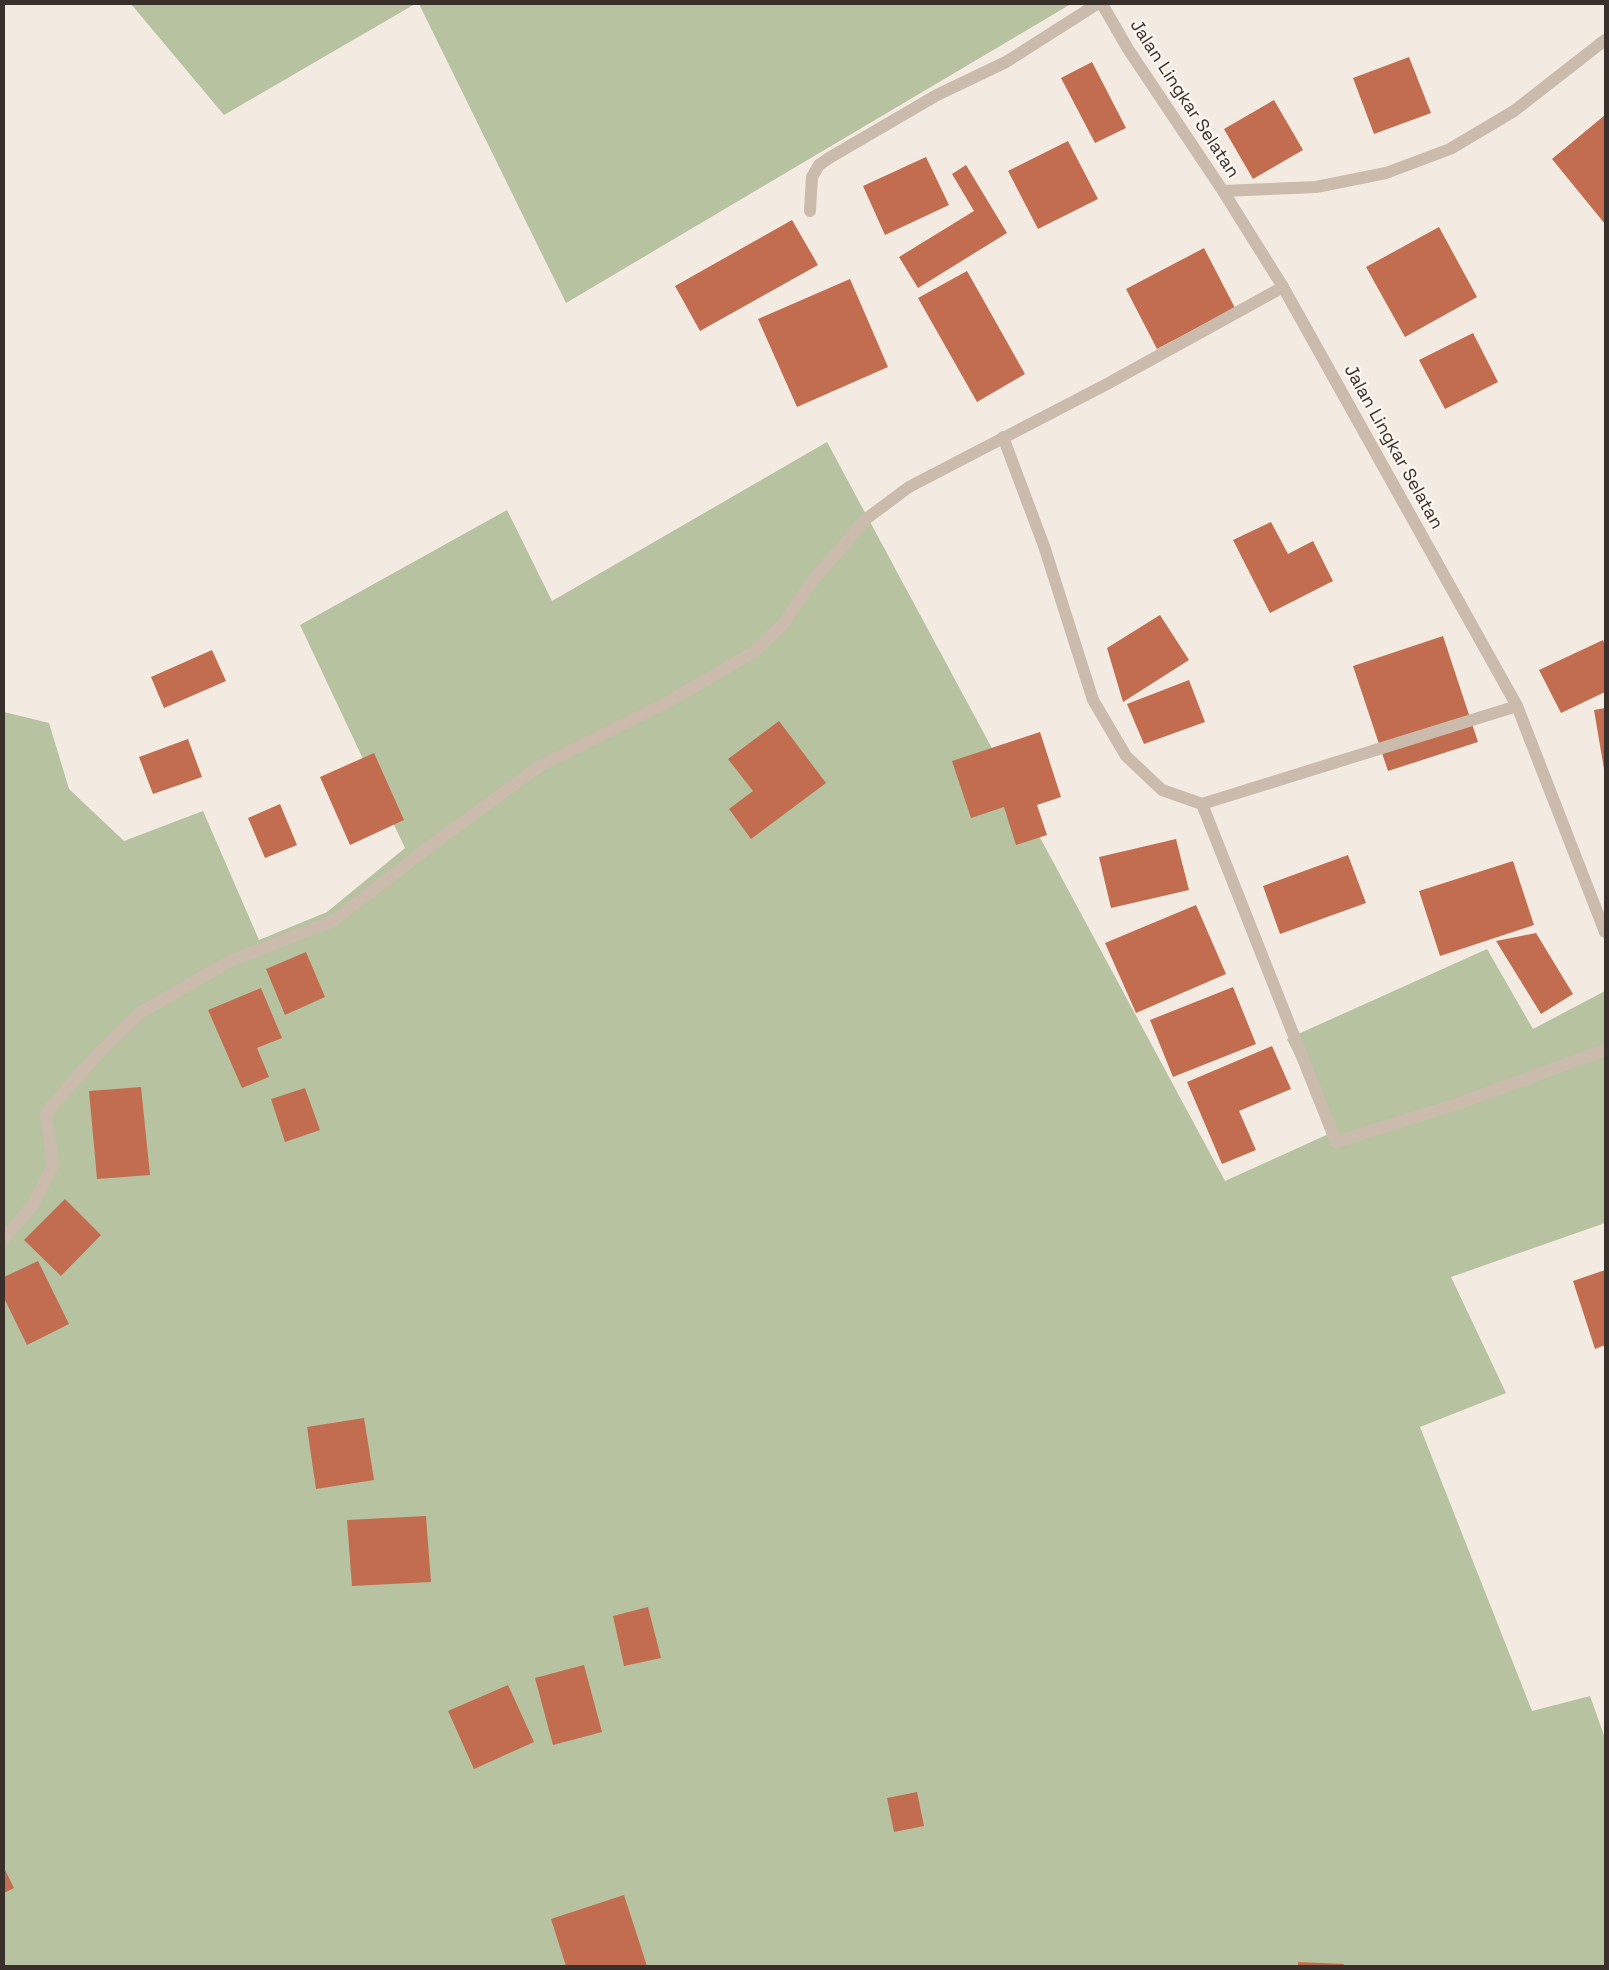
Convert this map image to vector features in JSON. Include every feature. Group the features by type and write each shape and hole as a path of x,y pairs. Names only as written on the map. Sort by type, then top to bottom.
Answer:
{"street":[{"path":"810,211 812,176 819,166 829,158 937,95 1006,62 1097,4"},
{"name":"Jalan Lingkar Selatan","path":"1102,4 1128,49 1223,191 1283,287 1517,706 1605,932"},
{"path":"1223,191 1316,187 1386,173 1450,149 1514,111 1605,40"},
{"path":"4,1238 33,1205 53,1165 46,1113 98,1054 140,1013 230,961 333,921 441,838 540,766 666,703 754,652 784,623 813,580 866,519 909,487 1107,384 1283,287"},
{"path":"1003,437 1047,555 1093,700 1126,756 1162,790 1202,804 1517,706"},
{"path":"1202,804 1336,1142 1460,1103 1605,1050"}],"green space":[{"path":"131,4 415,4 224,115"},
{"path":"419,4 1071,4 566,303"},
{"path":"827,442 1225,1181 1333,1132 1287,1039 1487,949 1533,1029 1605,991 1605,1223 1451,1277 1506,1393 1420,1427 1532,1711 1590,1696 1605,1738 1605,1966 4,1966 4,712 49,723 69,789 124,841 203,811 259,940 327,912 405,848 300,625 507,510 552,601"}],"building":[{"path":"1409,57 1431,113 1374,134 1353,78"},
{"path":"1092,62 1126,128 1095,143 1061,78"},
{"path":"1274,100 1303,150 1253,179 1224,129"},
{"path":"1605,115 1605,224 1552,159"},
{"path":"1068,141 1098,199 1038,229 1008,171"},
{"path":"926,157 949,205 885,235 863,186"},
{"path":"966,165 1007,233 918,288 899,257 974,211 952,174"},
{"path":"792,220 818,265 700,331 675,286"},
{"path":"1439,227 1477,297 1405,337 1366,267"},
{"path":"1204,248 1235,308 1157,349 1126,289"},
{"path":"967,271 1025,374 977,402 918,298"},
{"path":"850,279 888,367 797,407 758,319"},
{"path":"1473,333 1498,382 1445,409 1419,360"},
{"path":"1271,522 1288,554 1313,541 1333,581 1270,613 1233,540"},
{"path":"1160,615 1189,660 1123,702 1107,648"},
{"path":"1443,636 1478,742 1388,771 1353,666"},
{"path":"1603,640 1605,645 1605,692 1561,713 1539,670"},
{"path":"212,650 226,681 164,708 151,677"},
{"path":"1189,680 1205,722 1144,744 1127,704"},
{"path":"1605,708 1605,769 1604,769 1594,710"},
{"path":"779,721 826,783 751,839 729,809 753,791 728,759"},
{"path":"1040,732 1061,797 1037,805 1047,835 1016,845 1004,807 971,818 952,761"},
{"path":"188,739 202,777 153,794 139,757"},
{"path":"374,753 404,820 350,845 320,777"},
{"path":"280,804 297,845 265,858 248,818"},
{"path":"1176,839 1189,890 1111,908 1099,857"},
{"path":"1348,855 1366,903 1280,934 1263,886"},
{"path":"1513,861 1534,925 1440,956 1419,891"},
{"path":"1196,905 1226,974 1136,1013 1105,943"},
{"path":"1536,933 1573,994 1541,1014 1496,941"},
{"path":"306,952 325,997 285,1015 266,969"},
{"path":"1233,987 1256,1044 1173,1077 1150,1020"},
{"path":"261,988 282,1038 257,1048 269,1077 242,1088 208,1010"},
{"path":"1272,1046 1291,1089 1239,1111 1256,1150 1222,1164 1187,1082"},
{"path":"141,1087 150,1175 97,1179 89,1091"},
{"path":"305,1088 320,1130 285,1142 271,1099"},
{"path":"65,1199 101,1235 61,1276 24,1240"},
{"path":"38,1261 69,1324 27,1345 4,1298 4,1277"},
{"path":"1605,1270 1605,1345 1595,1349 1573,1281"},
{"path":"364,1418 374,1480 316,1489 307,1427"},
{"path":"426,1516 431,1582 352,1586 347,1520"},
{"path":"648,1607 661,1658 624,1666 613,1616"},
{"path":"584,1665 602,1732 553,1745 535,1678"},
{"path":"508,1685 534,1742 474,1769 448,1711"},
{"path":"917,1792 924,1826 894,1832 887,1798"},
{"path":"4,1868 14,1888 4,1893"},
{"path":"624,1895 647,1966 566,1966 551,1919"},
{"path":"1298,1962 1344,1964 1343,1966 1298,1966"}]}
